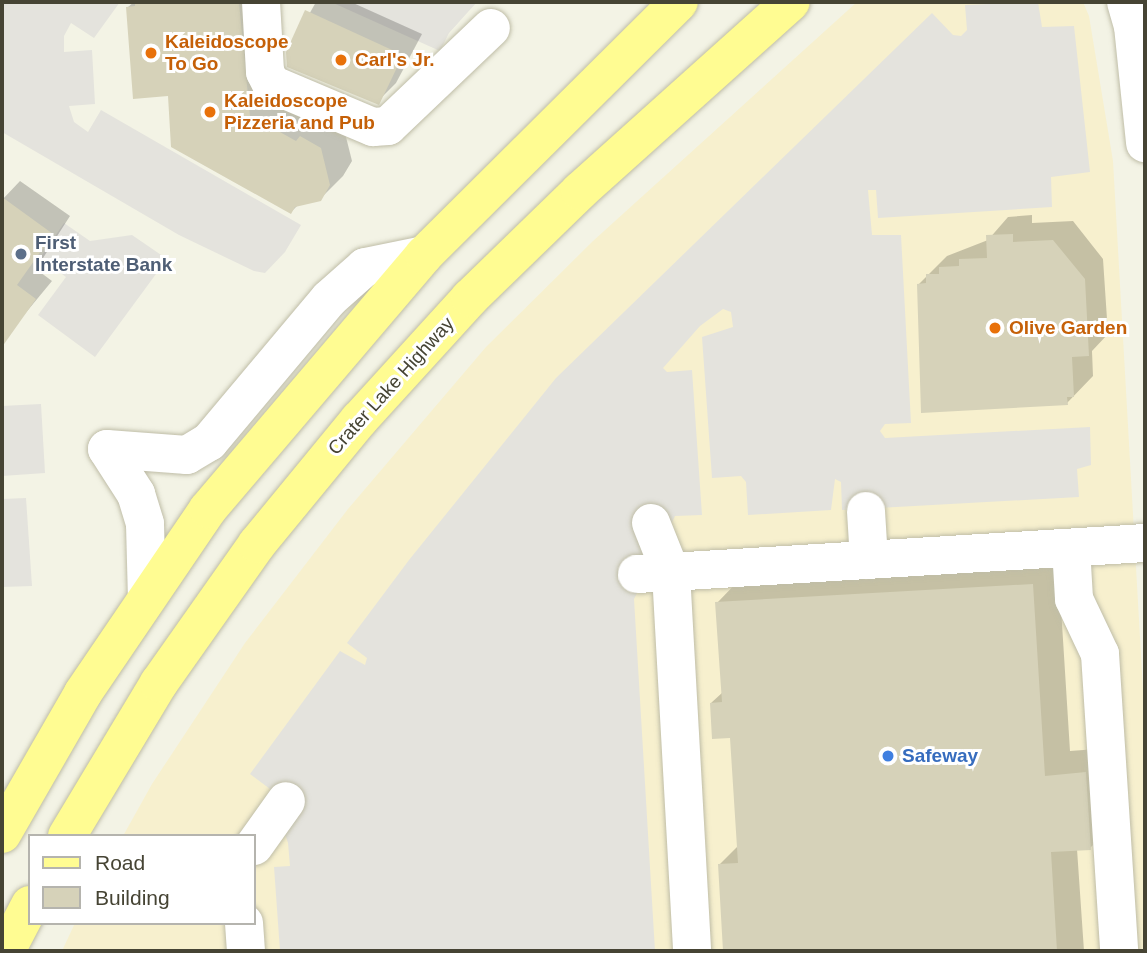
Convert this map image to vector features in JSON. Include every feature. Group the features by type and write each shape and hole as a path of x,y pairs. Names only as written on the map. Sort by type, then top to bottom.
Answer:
{"main road":[{"path":"2,834 83,693 216,498 424,255 679,2"},
{"name":"Crater Lake Highway","path":"69,834 159,684 242,565 359,420 470,298 570,201 791,2"},
{"path":"6,951 28,909"}],"street":[{"path":"261,2 265,72 271,84 373,127 388,126 491,28"},
{"path":"1125,2 1133,26 1145,143"},
{"path":"147,598 145,524 136,494 107,449 187,455 209,442 329,299 365,267 424,255"},
{"path":"866,511 869,560"},
{"path":"651,523 692,951"},
{"path":"654,573 1145,543"},
{"path":"1071,548 1074,598 1100,653 1119,951"},
{"path":"256,843 286,801"},
{"path":"244,925 246,951"}],"shaded area":[{"path":"2,2 120,2 94,38 71,23 64,36 64,52 92,50 95,104 69,106 74,122 88,132 101,110 301,225 285,252 265,273 254,271 179,235 2,132"},
{"path":"331,2 477,2 449,33 440,51"},
{"path":"857,2 1083,2 1089,16 1113,161 1145,726 1145,951 62,951 74,925 256,925 256,834 124,834 152,784 245,643 348,509 486,347 593,241"},
{"path":"1038,2 1042,27 1074,26 1090,172 1051,177 1052,207 878,218 876,190 868,190 872,235 901,235 911,423 885,424 880,431 885,438 1090,427 1091,465 1077,469 1079,497 842,510 841,482 835,479 831,510 748,515 746,482 741,476 712,478 702,337 733,327 731,312 723,309 700,326 663,368 667,372 692,370 702,515 675,516 634,599 655,951 280,951 274,867 290,866 288,843 270,789 250,774 340,651 365,665 367,658 347,643 409,560 556,378 932,13 953,35 961,36 967,30 965,5"},
{"path":"64,223 90,241 132,235 167,259 95,357 38,315 66,277 40,258"},
{"path":"41,404 45,473 2,476 2,406"},
{"path":"26,498 32,586 2,587 2,499"}],"building":[{"name":"Kaleidoscope Pizzeria and Pub","path":"135,2 239,2 251,126 255,118 296,141 300,136 321,148 330,185 321,201 295,207 291,214 171,147 168,96 133,99 126,7 135,6"},
{"name":"Carl's Jr.","path":"305,10 403,55 379,105 287,67 286,52"},
{"name":"First Interstate Bank","path":"2,197 53,234 17,285 36,299 2,347"},
{"name":"Olive Garden","path":"1013,234 1013,242 1053,240 1085,279 1089,356 1072,357 1074,397 1067,397 1068,405 921,413 917,284 926,283 926,274 939,274 939,267 959,266 959,259 987,258 986,235"},
{"name":"Safeway","path":"1033,584 1045,776 1086,772 1091,850 1051,852 1057,951 723,951 718,864 738,863 730,738 712,739 710,703 722,702 715,602"}],"place":[{"name":"Kaleidoscope To Go","path":"151,53"},
{"name":"Carl's Jr.","path":"341,60"},
{"name":"Kaleidoscope Pizzeria and Pub","path":"210,112"},
{"name":"First Interstate Bank","path":"21,254"},
{"name":"Olive Garden","path":"995,328"},
{"name":"Safeway","path":"888,756"}]}
